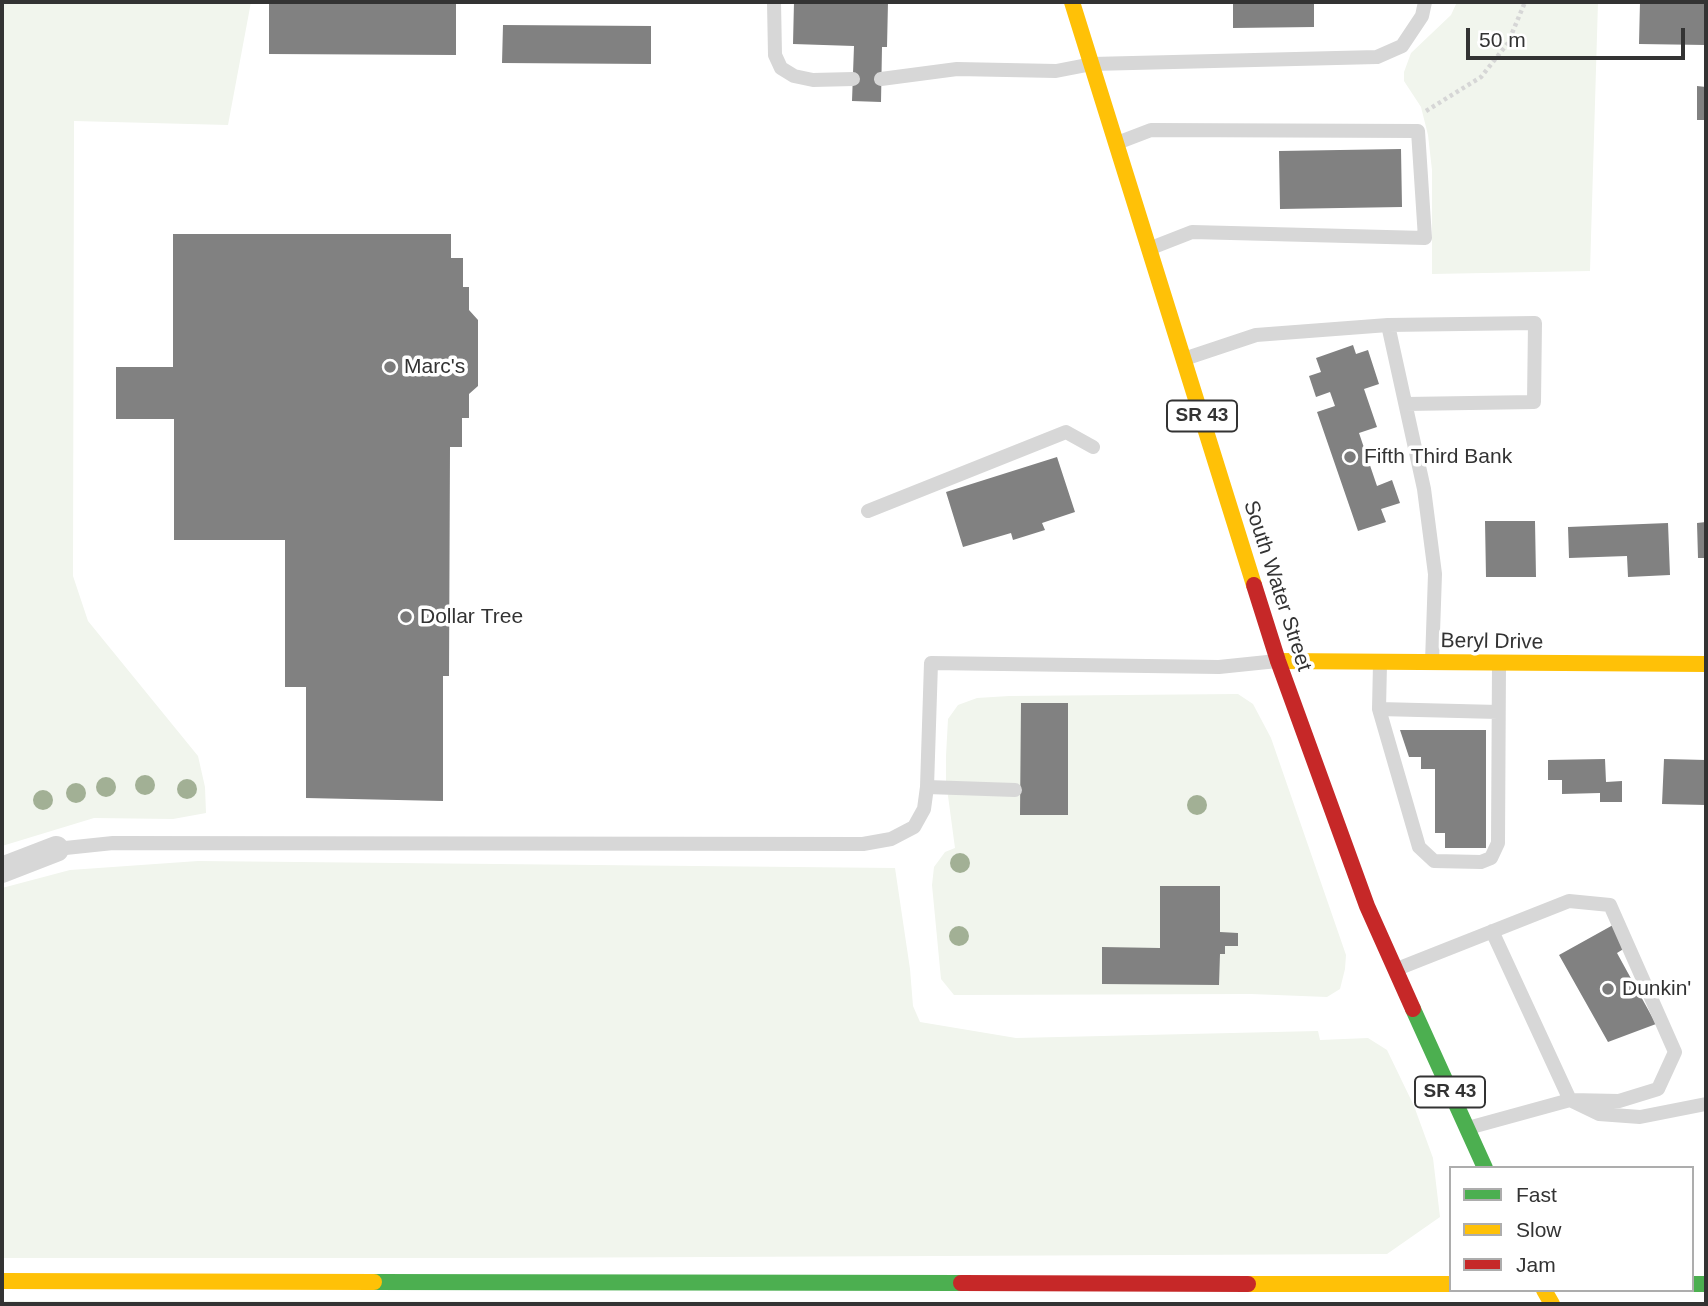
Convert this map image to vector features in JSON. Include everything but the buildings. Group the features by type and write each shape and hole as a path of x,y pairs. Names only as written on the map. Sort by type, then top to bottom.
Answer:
{"main road":[{"name":"South Water Street","path":"1072,2 1278,661 1367,906 1484,1166"},
{"name":"Beryl Drive","path":"1278,661 1706,664"},
{"path":"2,1281 1449,1284"}],"street":[{"path":"2,870 56,849"}],"lane":[{"path":"774,2 775,55 781,68 794,76 813,80 853,79"},
{"path":"881,79 957,69 1056,71 1092,64 1377,57 1402,46 1422,16 1425,2"},
{"path":"1116,144 1151,130 1418,131 1425,238 1192,232 1149,249"},
{"path":"1184,359 1256,335 1388,325 1535,323 1534,402 1406,404"},
{"path":"1388,325 1424,489 1435,574 1432,662"},
{"path":"868,511 1066,432 1093,447"},
{"path":"56,849 113,843 863,844 891,839 914,827 924,809 931,663 1219,667 1278,661"},
{"path":"1380,662 1379,709 1419,847 1434,861 1457,862 1481,862 1491,858 1498,843 1499,663"},
{"path":"1379,709 1498,712"},
{"path":"927,787 1015,790"},
{"path":"1396,969 1569,901 1610,905 1675,1052 1658,1089 1619,1101 1570,1100 1467,1128"},
{"path":"1492,932 1570,1100 1599,1114 1640,1117 1706,1104"}],"path":[{"path":"1418,131 1427,109 1481,77 1508,43 1525,2"}],"shaded area":[{"path":"2,2 251,2 228,125 74,121 73,576 88,621 198,756 205,787 206,813 173,819 94,818 2,846"},
{"path":"1457,2 1598,2 1590,271 1432,274 1432,170 1428,135 1421,107 1404,81 1404,72 1411,53 1451,15"},
{"path":"1238,694 1253,704 1271,738 1346,955 1340,989 1327,997 1251,994 954,995 941,979 932,885 934,867 945,852 955,848 946,781 946,756 948,719 958,705 977,698 1009,696"},
{"path":"198,861 895,868 913,1006 920,1022 1016,1038 1318,1031 1320,1040 1368,1038 1387,1050 1414,1106 1433,1158 1440,1217 1387,1254 2,1258 2,888 70,870"},
{"path":"2,1301 1225,1302 1392,1304 2,1304"}],"traffic: fast":[{"path":"1413,1009 1484,1166"},
{"path":"374,1282 961,1283"},
{"path":"1694,1284 1706,1284"}],"traffic: slow":[{"path":"1072,2 1254,585"},
{"path":"1278,661 1706,664"},
{"path":"2,1281 374,1282"},
{"path":"1248,1284 1449,1284"},
{"path":"1545,1292 1552,1304"}],"traffic: jam":[{"path":"1254,585 1278,661 1367,906 1413,1009"},
{"path":"961,1283 1248,1284"}],"place":[{"name":"Marc's","path":"390,367"},
{"name":"Fifth Third Bank","path":"1350,457"},
{"name":"Dollar Tree","path":"406,617"},
{"name":"Dunkin'","path":"1608,989"}]}
